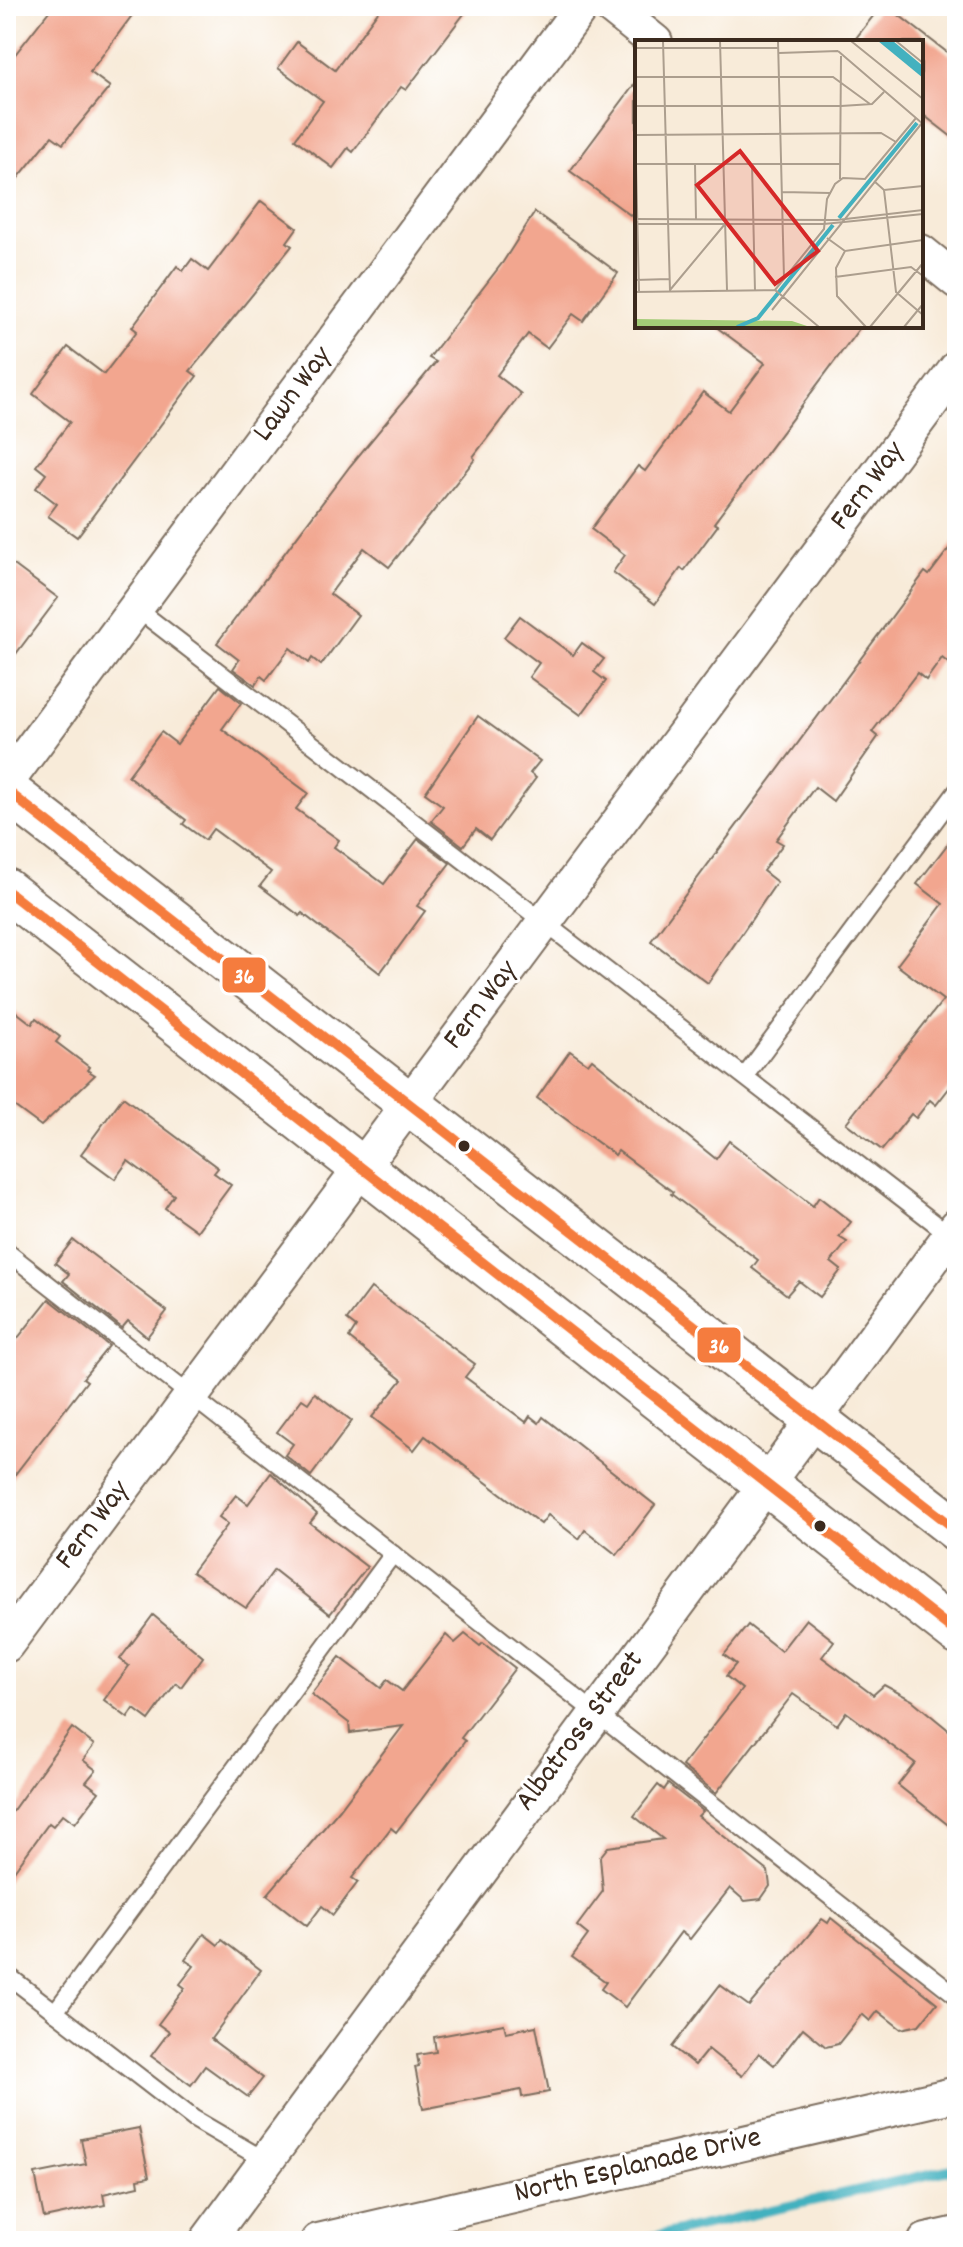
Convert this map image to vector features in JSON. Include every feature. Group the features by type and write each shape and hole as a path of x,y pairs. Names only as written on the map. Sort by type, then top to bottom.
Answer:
{"street":[{"name":"Lawn Way","path":"6,783 582,6"},
{"path":"610,6 652,40"},
{"path":"923,254 957,281"},
{"name":"Fern Way","path":"6,1645 957,368"},
{"path":"6,790 957,1530"},
{"path":"6,890 957,1633"},
{"name":"Albatross Street","path":"207,2241 813,1417 954,1231"},
{"name":"North Esplanade Drive","path":"318,2241 957,2094"},
{"path":"926,2241 957,2234"}],"lane":[{"path":"136,608 544,923 954,1231"},
{"path":"745,1076 957,791"},
{"path":"6,1251 957,1996"},
{"path":"55,2012 393,1554"},
{"path":"6,1974 194,2119 266,2161"}],"building":[{"path":"53,6 139,6 90,72 110,87 63,144 52,136 6,193 6,66"},
{"path":"382,6 470,6 406,90 401,87 353,152 348,148 333,168 295,139 323,101 278,68 297,42 335,70"},
{"path":"881,6 887,6 957,60 957,141 923,115 923,40 855,40"},
{"path":"635,84 635,219 570,171"},
{"path":"261,201 297,228 287,242 292,246 190,371 197,376 77,537 48,516 57,504 36,488 46,474 36,466 70,422 33,394 68,347 104,374 137,331 132,327 177,266 183,271 192,259 208,271"},
{"path":"535,212 618,273 583,321 573,314 547,348 528,334 497,375 521,394 473,457 475,459 389,567 364,548 330,594 358,615 321,665 312,658 309,663 290,648 266,680 261,676 255,685 233,669 239,660 217,643 350,466 436,362 429,358 503,262"},
{"path":"718,328 860,328 714,523 718,525 684,571 681,568 655,604 613,572 625,555 591,529 638,466 645,471 703,392 729,411 765,363"},
{"path":"957,538 957,670 942,658 926,680 917,673 872,732 878,737 833,801 815,787 776,840 783,844 763,871 777,882 708,983 651,941 925,572 929,575"},
{"path":"6,559 58,598 6,667"},
{"path":"520,616 573,655 582,643 604,659 594,672 606,681 581,715 529,677 539,663 504,637"},
{"path":"220,686 241,703 222,729 308,793 296,809 339,840 334,847 384,884 418,839 450,863 417,906 425,911 380,973 302,913 300,916 260,886 271,872 213,829 205,840 183,824 186,820 128,776 161,732 177,744"},
{"path":"478,716 540,761 530,773 536,778 490,840 476,829 463,846 431,821 443,806 425,793"},
{"path":"957,832 957,1078 936,1105 930,1100 916,1118 911,1114 882,1150 846,1123 943,1000 897,965 943,904 917,884"},
{"path":"6,1004 32,1024 36,1018 60,1037 56,1042 95,1075 41,1126 6,1100"},
{"path":"570,1051 588,1064 592,1059 716,1159 729,1141 813,1206 819,1197 851,1222 839,1237 847,1242 831,1262 841,1270 820,1297 799,1281 787,1295 752,1268 758,1260 671,1194 673,1192 618,1151 615,1155 537,1098"},
{"path":"123,1097 218,1168 214,1173 231,1185 197,1231 165,1208 174,1195 128,1161 115,1179 81,1154"},
{"path":"73,1240 167,1311 147,1337 128,1321 122,1328 63,1281 69,1274 55,1263"},
{"path":"371,1288 475,1364 465,1377 526,1422 530,1416 539,1423 543,1417 655,1505 617,1555 585,1530 579,1539 548,1515 541,1524 425,1436 414,1450 372,1417 402,1380 349,1338 356,1327 347,1320"},
{"path":"49,1299 109,1346 83,1378 87,1381 6,1486 6,1353"},
{"path":"315,1393 352,1421 311,1476 285,1455 293,1444 277,1432 302,1399 308,1403"},
{"path":"271,1473 317,1514 310,1523 367,1567 330,1614 274,1570 246,1608 192,1572 228,1524 219,1517 236,1495 248,1504"},
{"path":"153,1615 203,1657 181,1687 176,1683 149,1720 134,1709 128,1718 104,1700 129,1666 120,1659"},
{"path":"806,1619 834,1641 822,1657 873,1695 884,1685 912,1700 957,1737 957,1832 898,1785 915,1763 846,1712 837,1725 793,1694 716,1793 682,1766 742,1689 726,1676 736,1664 724,1655 748,1625 781,1651"},
{"path":"465,1634 480,1646 483,1643 515,1668 461,1738 465,1741 421,1800 396,1832 391,1828 352,1878 358,1882 333,1915 322,1906 307,1926 267,1895 340,1809 403,1726 350,1733 349,1723 311,1694 340,1657 381,1688 387,1680 402,1691 446,1635 455,1643"},
{"path":"72,1728 94,1745 83,1760 96,1770 86,1782 99,1792 75,1823 63,1814 53,1826 49,1823 6,1882 6,1820"},
{"path":"668,1784 703,1811 698,1816 768,1871 770,1886 761,1899 745,1901 730,1888 690,1939 681,1932 625,2007 601,1989 606,1982 572,1957 588,1935 577,1926 603,1891 600,1857 608,1847 663,1839 634,1816 658,1785 664,1790"},
{"path":"831,1918 937,2003 919,2025 901,2029 878,2011 870,2021 862,2014 838,2044 826,2047 803,2028 774,2065 759,2053 742,2076 708,2049 695,2065 672,2047 720,1985 749,2006 822,1919 828,1923"},
{"path":"204,1934 218,1945 222,1940 261,1970 211,2039 263,2078 248,2097 205,2066 191,2085 151,2056 169,2032 158,2024 185,1988 180,1984 194,1966 185,1960"},
{"path":"504,2024 506,2032 536,2026 549,2092 522,2097 521,2090 423,2109 415,2067 419,2066 417,2055 436,2052 434,2037"},
{"path":"139,2128 149,2177 138,2179 139,2186 103,2194 105,2205 44,2218 35,2174 86,2164 81,2139"}],"waterway":[{"path":"635,2241 957,2168"}],"transit line":[{"name":"36","path":"6,790 957,1530"},
{"name":"36","path":"6,890 957,1633"}]}
